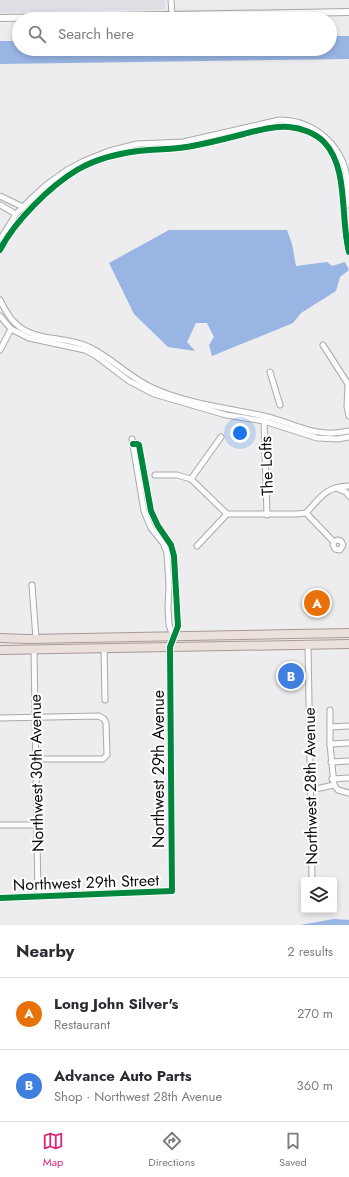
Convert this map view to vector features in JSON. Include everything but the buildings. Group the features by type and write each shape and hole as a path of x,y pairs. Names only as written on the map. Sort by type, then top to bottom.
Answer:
{"main road":[{"path":"0,638 46,639 349,633"},
{"path":"290,644 305,634"},
{"path":"308,644 312,638 318,634"},
{"path":"20,650 36,639"},
{"path":"34,650 46,639"},
{"path":"0,650 349,644"}],"street":[{"path":"171,0 172,12"},
{"path":"337,12 349,12"},
{"path":"0,18 12,18"},
{"path":"0,240 16,214 46,185 67,170 84,161 109,151 137,144 183,142 279,120 293,121 308,126 322,135 338,151 347,181 349,205"},
{"path":"0,250 17,224 43,196 76,170 86,165 110,156 147,150 196,146 277,127 296,128 310,132 323,142 332,153 338,167 349,252"},
{"path":"0,196 23,207"},
{"path":"0,205 16,214"},
{"path":"0,300 15,323 26,330 44,337 66,340 87,346 97,351 154,394 206,407 226,415 264,419 321,433 335,434 349,432"},
{"path":"0,316 11,329 29,338 85,350 96,356 129,381 149,389"},
{"path":"0,350 11,329"},
{"path":"323,345 348,384 347,407 349,416"},
{"path":"270,372 280,405"},
{"path":"264,419 317,438 338,439 349,437"},
{"name":"The Lofts","path":"264,419 267,515"},
{"path":"191,479 221,437"},
{"path":"167,551 173,550 158,526 151,511 139,445 133,442 144,511 151,528 167,551 169,626 173,636"},
{"path":"155,475 177,475 191,479 227,514 267,515 306,513 324,494 333,488 349,486 348,494 339,489 333,488"},
{"path":"306,513 334,542"},
{"path":"197,546 227,514"},
{"path":"160,540 165,536"},
{"name":"Northwest 29th Avenue","path":"172,891 170,647 178,626 173,550"},
{"path":"32,585 36,639"},
{"name":"Northwest 28th Avenue","path":"308,644 312,877"},
{"path":"104,648 105,700"},
{"name":"Northwest 30th Avenue","path":"34,650 38,897"},
{"path":"330,710 332,779 338,790 349,793"},
{"path":"0,718 99,716 104,719 106,723 107,755 102,759 36,759"},
{"path":"330,727 349,726"},
{"path":"330,744 349,743"},
{"path":"331,762 349,762"},
{"path":"332,779 349,778"},
{"path":"311,790 334,785"},
{"path":"0,825 36,825"},
{"name":"Northwest 29th Street","path":"0,898 172,891"}],"shaded area":[{"path":"0,0 165,0 165,9 0,13"}],"water":[{"path":"337,36 349,36 349,59 0,64 0,41 12,41 12,56 337,56"},
{"path":"169,230 287,230 292,244 296,266 327,262 332,266 345,262 349,270 340,277 336,291 301,313 293,323 212,356 209,345 214,337 207,323 196,323 187,342 195,351 168,347 134,314 109,263"},
{"path":"334,919 349,920 349,925 300,925"}],"cycle path":[{"path":"0,250 14,228 44,195 85,165 103,158 121,154 173,149 261,130 289,127 298,128 312,134 324,142 332,153 341,179 346,239 349,252"},
{"path":"0,898 172,891 170,647 178,626 174,556 171,545 158,526 151,511 139,445 133,444"}],"place":[{"name":"Long John Silver's","path":"317,603"},
{"name":"Advance Auto Parts","path":"291,676"}]}
